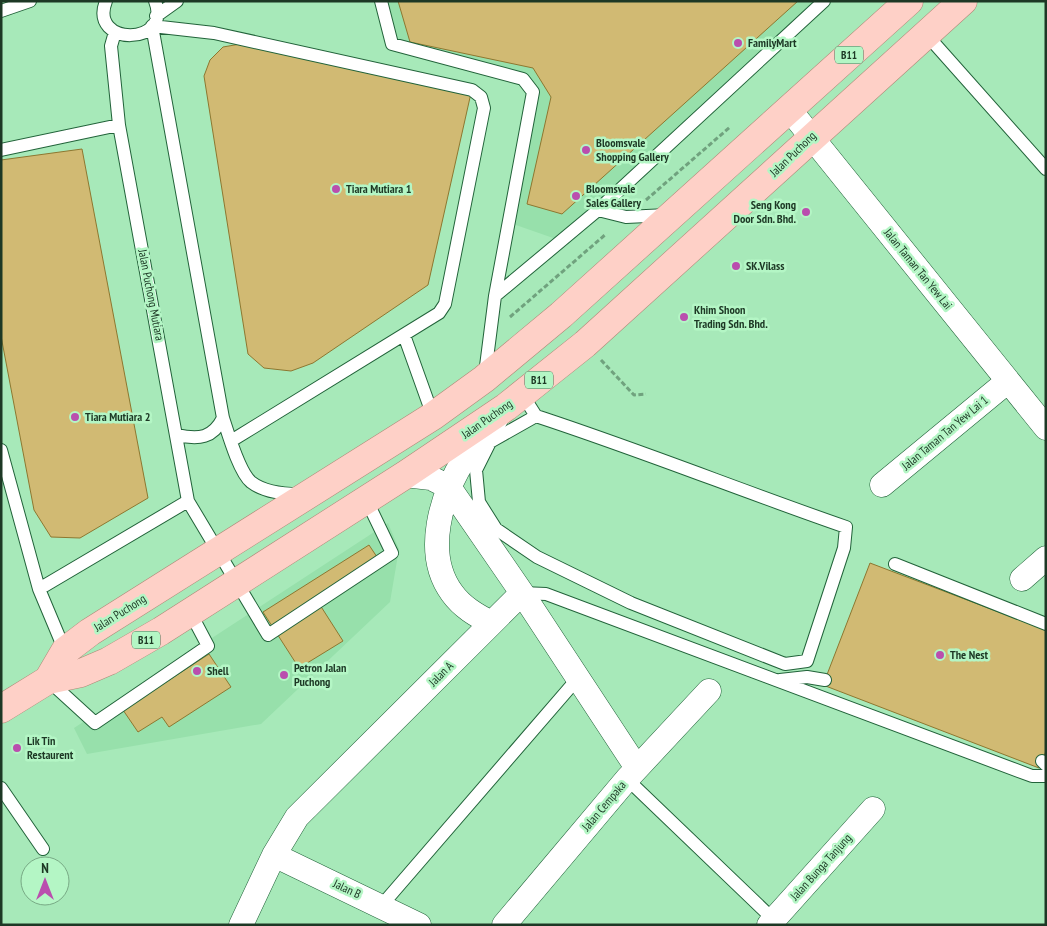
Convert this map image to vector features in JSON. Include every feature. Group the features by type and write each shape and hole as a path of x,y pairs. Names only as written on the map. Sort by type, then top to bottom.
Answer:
{"main road":[{"name":"Jalan Puchong","path":"48,680 65,651 90,632 433,416 484,379 562,315 909,1"},
{"name":"Jalan Puchong","path":"1,709 48,680 81,673 109,661 190,612 366,499 521,406 585,344 775,173 811,136 963,1"}],"street":[{"name":"Jalan Taman Tan Yew Lai","path":"790,109 1046,428"},
{"name":"Jalan Taman Tan Yew Lai 1","path":"882,485 1008,382"},
{"path":"491,623 470,611 451,592 437,550 438,522 449,486 465,458 521,406"},
{"path":"405,475 431,478 449,486 493,536 522,593 578,678 632,773"},
{"path":"1022,579 1046,558"},
{"name":"Jalan A","path":"241,925 274,855 298,817 522,593"},
{"name":"Jalan Cempaka","path":"504,925 632,773 709,691"},
{"name":"Jalan Bunga Tanjung","path":"771,922 873,809"},
{"name":"Jalan B","path":"274,855 382,905 419,925"}],"lane":[{"path":"1,11 30,1"},
{"path":"106,1 104,14 107,24 115,32 124,36 134,37 144,33 154,21 177,1"},
{"path":"155,1 154,21 223,418 231,441 250,481 264,489 307,494"},
{"path":"381,1 392,44 523,79 533,92 495,296 484,379"},
{"path":"495,296 598,210 824,1"},
{"path":"154,21 472,90 482,97 484,108 445,304 439,313 231,441"},
{"name":"Jalan Puchong Mutiara","path":"115,32 112,46 119,125 188,501 268,635 392,553 366,499"},
{"path":"926,34 1046,169"},
{"path":"1,150 119,125"},
{"path":"598,210 626,217 672,215"},
{"path":"404,335 433,416"},
{"path":"521,406 728,486 846,527 844,548 807,661 785,664 632,603 493,536 479,502 476,470 490,442 521,406"},
{"path":"177,435 191,438 208,436 218,428 223,418"},
{"path":"1,450 39,589 65,651"},
{"path":"39,589 188,501"},
{"path":"895,564 1046,624"},
{"path":"522,593 546,594 780,680 1032,776 1046,776"},
{"path":"48,680 95,723 208,646 190,612"},
{"path":"780,680 808,677 825,680"},
{"path":"382,905 578,678"},
{"path":"632,773 771,922"},
{"path":"1,788 42,850"}],"path":[{"path":"642,204 730,127"},
{"path":"503,323 606,234"},
{"path":"585,344 634,395 646,394"}],"shaded area":[{"name":"Bloomsvale Shopping Gallery","path":"387,1 816,1 603,199 556,239 513,224 539,90 396,40"},
{"path":"388,523 399,549 390,602 261,724 87,754 74,728"}],"building":[{"name":"Bloomsvale Shopping Gallery","path":"398,1 798,1 562,214 527,204 551,97 533,68 410,42"},
{"name":"Tiara Mutiara 1","path":"246,43 471,93 428,285 313,363 291,371 264,368 248,354 204,76 210,60 223,47"},
{"name":"Tiara Mutiara 2","path":"82,149 148,498 80,538 51,537 34,510 1,336 1,160"},
{"path":"369,545 383,566 320,605 343,641 299,668 263,612"},
{"name":"The Nest","path":"870,563 1046,630 1046,751 1039,768 823,685"},
{"path":"209,654 231,687 169,727 162,717 138,732 123,710"}],"place":[{"name":"FamilyMart","path":"738,43"},
{"name":"Bloomsvale Shopping Gallery","path":"586,150"},
{"name":"Tiara Mutiara 1","path":"336,189"},
{"name":"Bloomsvale Sales Gallery","path":"576,196"},
{"name":"Seng Kong Door Sdn. Bhd.","path":"806,212"},
{"name":"SK.Vilass","path":"736,266"},
{"name":"Khim Shoon Trading Sdn. Bhd.","path":"684,317"},
{"name":"Tiara Mutiara 2","path":"75,417"},
{"name":"The Nest","path":"940,655"},
{"name":"Shell","path":"197,671"},
{"name":"Petron Jalan Puchong","path":"284,675"},
{"name":"Lik Tin Restaurent","path":"17,748"}]}
